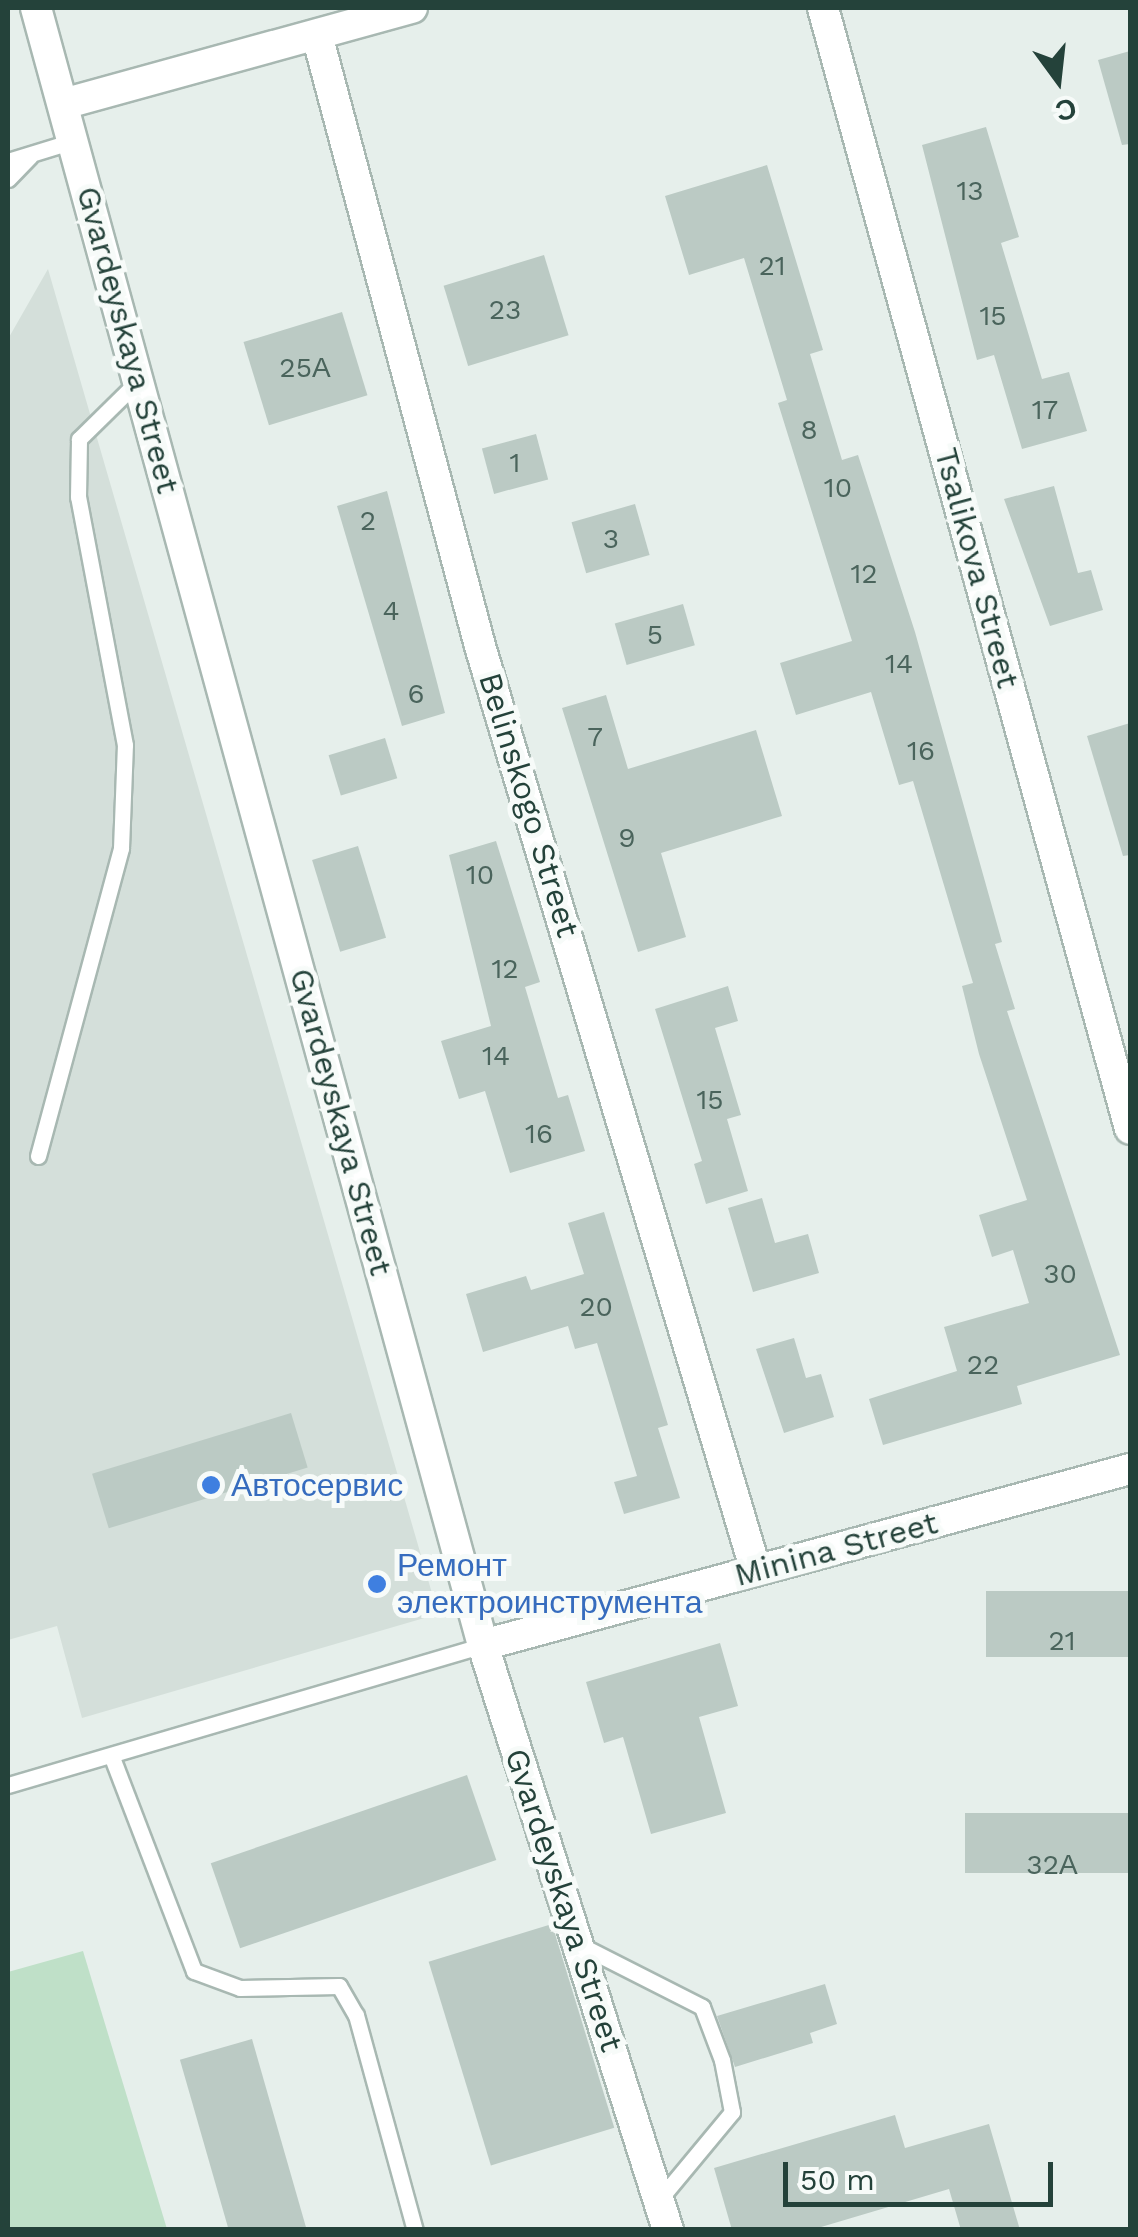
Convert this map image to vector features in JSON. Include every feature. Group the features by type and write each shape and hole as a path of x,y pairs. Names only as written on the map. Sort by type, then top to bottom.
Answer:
{"street":[{"name":"Gvardeyskaya Street","path":"36,8 484,1646 663,2215"},
{"path":"63,104 412,8"},
{"name":"Tsalikova Street","path":"823,8 1130,1129"},
{"name":"Belinskogo Street","path":"316,34 480,646 756,1571"},
{"name":"Minina Street","path":"484,1646 1130,1469"}],"lane":[{"path":"8,161 73,141"},
{"path":"8,180 33,153"},
{"path":"38,1156 121,848 124,745 78,497 79,439 138,380"},
{"path":"8,1786 113,1760 484,1646"},
{"path":"113,1760 194,1971 240,1988 339,1986 356,2015 416,2230"},
{"path":"578,1944 702,2007 722,2060 732,2112 663,2215"}],"shaded area":[{"path":"48,269 438,1614 82,1718 57,1626 8,1640 8,339"}],"green space":[{"path":"83,1951 167,2229 8,2229 8,1972"}],"building":[{"path":"1130,51 1130,144 1122,145 1098,60"},
{"path":"986,127 1019,237 1001,243 1042,379 1069,372 1087,431 1022,449 994,355 977,360 922,145"},
{"path":"767,165 823,350 810,354 842,460 858,455 915,632 1002,942 995,944 1015,1009 1007,1011 1120,1355 1017,1386 1022,1404 883,1445 869,1399 957,1371 944,1327 1029,1303 1013,1250 992,1257 979,1215 1027,1200 979,1054 962,986 973,983 913,781 899,785 871,692 796,715 780,663 852,641 778,403 787,400 744,258 689,275 665,196"},
{"path":"544,255 569,335 468,366 444,286"},
{"path":"342,312 367,395 269,425 244,342"},
{"path":"536,434 548,479 494,494 482,448"},
{"path":"1054,486 1078,573 1091,570 1103,610 1050,626 1004,499"},
{"path":"387,491 445,713 402,726 337,506"},
{"path":"635,504 650,555 586,573 572,522"},
{"path":"683,604 695,645 627,665 615,624"},
{"path":"606,695 628,769 756,730 782,816 661,853 686,937 638,952 562,708"},
{"path":"1130,723 1130,855 1123,856 1087,736"},
{"path":"385,738 397,778 341,795 329,755"},
{"path":"496,841 540,982 525,987 558,1098 568,1095 585,1151 510,1173 485,1091 459,1099 441,1041 491,1026 449,855"},
{"path":"358,846 386,938 340,952 312,860"},
{"path":"728,986 738,1021 715,1028 741,1115 727,1119 748,1191 706,1204 694,1164 702,1161 655,1009"},
{"path":"762,1198 775,1243 808,1234 819,1273 753,1292 728,1208"},
{"path":"604,1212 668,1425 658,1428 680,1498 624,1514 614,1482 637,1476 597,1343 575,1349 568,1326 483,1352 466,1294 526,1276 531,1290 584,1274 568,1223"},
{"path":"794,1338 806,1378 821,1374 834,1417 784,1433 756,1349"},
{"path":"291,1413 308,1468 109,1528 92,1474"},
{"path":"986,1591 1130,1591 1130,1657 986,1657"},
{"path":"720,1643 738,1706 699,1717 726,1813 651,1834 623,1737 604,1743 586,1682"},
{"path":"467,1775 496,1860 240,1948 211,1863"},
{"path":"965,1813 1130,1813 1130,1873 965,1873"},
{"path":"552,1924 614,2128 491,2165 429,1962"},
{"path":"825,1984 837,2024 810,2033 813,2043 735,2067 717,2016"},
{"path":"252,2039 307,2229 229,2230 180,2060"},
{"path":"895,2115 905,2148 989,2124 1020,2230 961,2230 949,2189 811,2230 732,2230 714,2168"}],"place":[{"name":"Автосервис","path":"211,1485"},
{"name":"Ремонт электроинструмента","path":"377,1584"}]}
